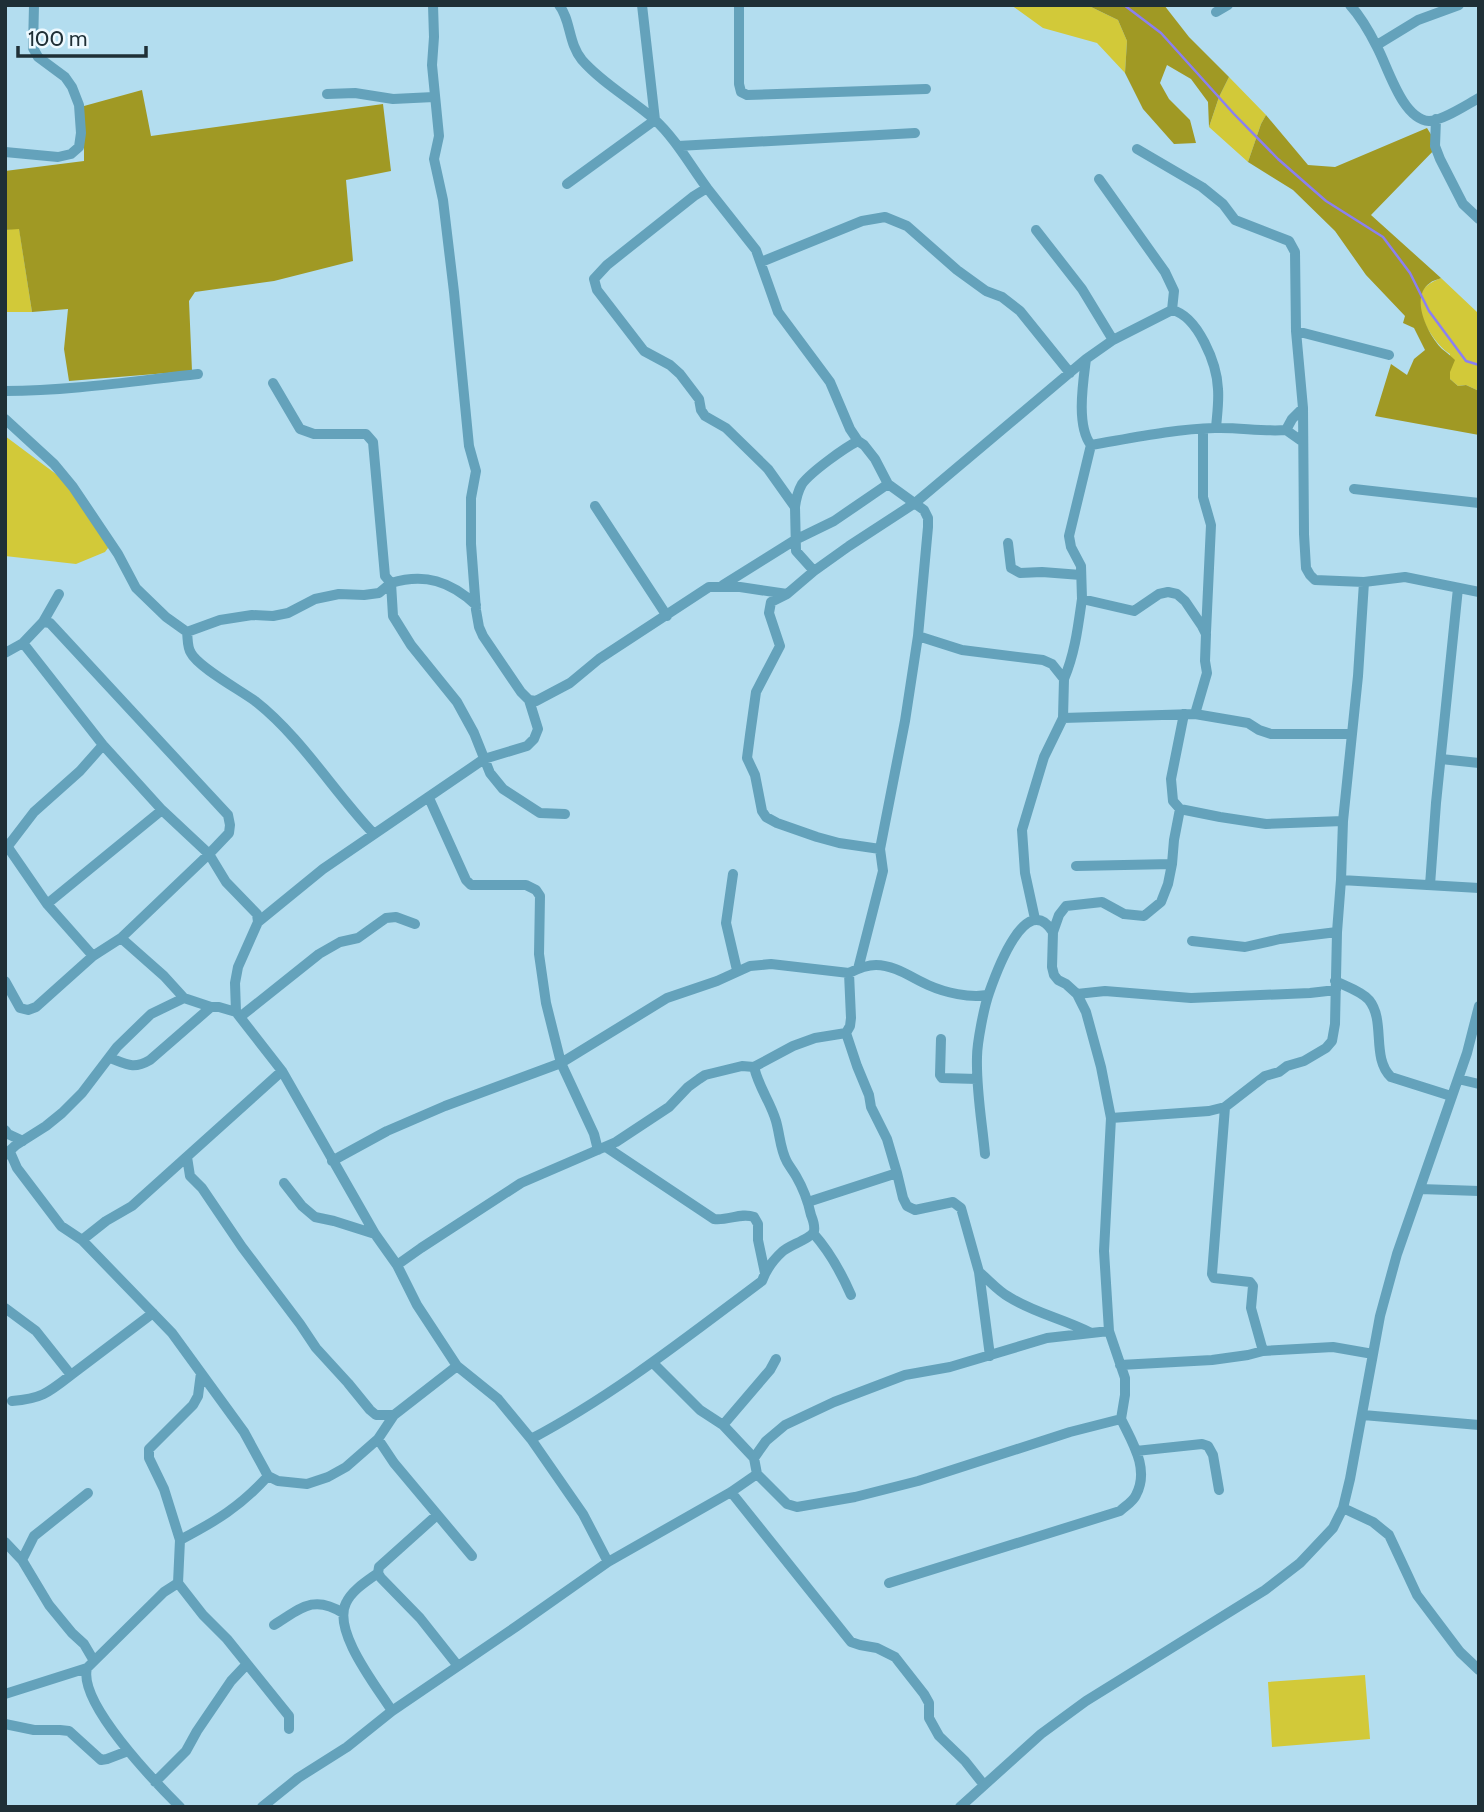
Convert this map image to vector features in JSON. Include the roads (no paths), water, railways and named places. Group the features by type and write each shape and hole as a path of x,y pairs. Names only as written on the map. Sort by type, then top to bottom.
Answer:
{"street":[{"path":"5,152 58,157 71,154 79,147 79,105 72,87 65,77 38,57 33,48 34,5"},
{"path":"238,1014 235,983 238,967 258,922 323,869 484,759 527,746 538,729 529,700 508,675 483,636 475,605 471,498 475,471 469,446 443,200 434,159 439,136 432,65 433,5"},
{"path":"397,1265 521,1183 602,1148 669,1107 688,1087 705,1075 742,1066 754,1067 793,1046 846,1032 850,1026 854,971 883,871 880,849 905,721 918,636 928,527 924,510 888,484 875,459 850,429 830,382 778,312 756,250 655,120 581,59 570,39 564,12 559,5"},
{"path":"739,5 741,92 926,89"},
{"path":"1216,12 1228,5"},
{"path":"1350,5 1377,45 1407,108 1418,118 1430,121 1479,98"},
{"path":"1377,45 1418,20 1459,5"},
{"path":"644,6 655,120"},
{"path":"327,93 355,93 394,99 434,97"},
{"path":"1436,119 1435,146 1440,159 1463,204 1479,219"},
{"path":"567,184 655,120"},
{"path":"677,146 915,133"},
{"path":"1137,149 1202,187 1223,204 1236,220 1289,241 1295,251 1296,331 1303,408 1304,534 1306,568 1310,575 1315,580 1364,582 1405,577 1479,592"},
{"path":"1099,179 1165,272 1174,291 1172,310"},
{"path":"707,188 607,265 594,279 597,290 644,351 670,365 680,374 699,399 705,416 726,428 768,469 794,506"},
{"path":"761,262 862,221 885,217 907,226 957,270 1020,311 1070,373"},
{"path":"1037,229 1082,289 1113,340"},
{"path":"880,849 817,837 777,823 766,817 762,811 755,775 747,758 756,692 780,646 769,613 771,602 787,594 849,546 915,503 1086,359 1113,340 1172,310 1180,312 1192,323 1212,361 1218,387 1216,428"},
{"path":"1296,331 1389,355"},
{"path":"1086,359 1082,412 1085,438 1091,445"},
{"path":"5,391 81,387 198,374"},
{"path":"273,383 300,429 314,434 366,434 373,442 385,576 391,583 393,616 411,645 457,702 474,733 490,773 503,789 540,813 565,814"},
{"path":"1286,430 1303,408"},
{"path":"5,419 54,464 73,487 118,554 135,588 166,617 187,632 189,650 195,661 270,714 374,834"},
{"path":"1091,445 1216,428 1286,430 1303,442"},
{"path":"1203,429 1203,497 1212,525 1205,661 1207,673 1189,714 1171,779 1173,801 1180,809 1266,824 1343,821"},
{"path":"814,571 796,551 794,506 797,496 803,482 843,449 858,441"},
{"path":"1035,919 1025,873 1022,830 1044,757 1063,718 1064,679 1076,642 1082,599 1082,566 1071,547 1069,536 1091,445"},
{"path":"720,587 795,540 834,521 888,484"},
{"path":"1354,489 1479,503"},
{"path":"596,506 667,616"},
{"path":"1008,543 1011,568 1014,571 1080,575"},
{"path":"187,632 231,618 273,616 289,612 327,596 379,593 391,583 411,578 439,581 463,593 475,605"},
{"path":"1111,1118 1209,1111 1225,1107 1265,1076 1304,1061 1326,1048 1332,1041 1343,821 1364,582"},
{"path":"529,700 536,701 570,683 599,659 709,587 740,587 787,594"},
{"path":"1430,885 1458,588"},
{"path":"5,653 23,643 43,622 59,594"},
{"path":"1082,599 1134,611 1159,594 1177,594 1185,601 1206,634"},
{"path":"5,981 20,1008 28,1010 36,1007 93,956 121,938 209,854 229,833 230,825 228,815 50,624 43,622"},
{"path":"918,636 962,650 1043,660 1052,664 1064,679"},
{"path":"23,643 103,745 162,810 209,854 226,882 257,914 258,922"},
{"path":"1063,718 1189,714 1248,723 1271,734 1352,734"},
{"path":"93,956 47,904 7,845 34,812 80,771 103,745"},
{"path":"1441,759 1479,763"},
{"path":"429,798 466,880 471,884 526,885 536,890 540,896 539,954 546,1003 561,1063 602,1148 714,1219 744,1215 754,1217 760,1231 758,1240 765,1273"},
{"path":"889,1583 1120,1511 1136,1494 1141,1476 1140,1462 1121,1419 1125,1378 1109,1331 1104,1251 1111,1118 1086,1012 1077,993 1054,975 1052,932 1066,906 1102,902 1124,914 1144,916 1161,902 1168,884 1180,809"},
{"path":"47,904 162,810"},
{"path":"1076,866 1172,864"},
{"path":"733,874 725,917 737,970"},
{"path":"1341,880 1479,888"},
{"path":"238,1014 319,954 340,942 358,938 386,918 396,917 415,923"},
{"path":"985,1154 976,1055 988,995 1008,950 1020,929 1029,920 1044,921 1052,932"},
{"path":"1192,941 1245,947 1280,939 1337,932"},
{"path":"121,938 164,976 184,998 238,1014 282,1071 375,1234 397,1265 416,1305 457,1366 498,1399 531,1439 583,1514 608,1562"},
{"path":"332,1161 387,1131 444,1106 561,1063 660,1001 750,966 771,964 854,971 879,965 895,969 932,987 974,997 988,995"},
{"path":"1077,993 1105,991 1191,998 1310,993 1336,985 1364,995 1372,1005 1384,1070 1391,1077 1451,1096"},
{"path":"184,998 151,1014 117,1047 62,1113 8,1153 17,1168 61,1226 82,1240 172,1333 244,1432 268,1476 278,1481 307,1484 346,1467 378,1439 394,1415 457,1366"},
{"path":"960,1807 1041,1734 1086,1701 1265,1590 1314,1550 1333,1528 1343,1508 1380,1316 1397,1254 1467,1054 1479,1006"},
{"path":"110,1058 132,1066 141,1065 211,1007"},
{"path":"846,1032 871,1107 887,1139 907,1206 915,1210 953,1202 961,1208 979,1272 990,1356"},
{"path":"941,1039 940,1075 943,1078 977,1079"},
{"path":"531,1439 614,1391 653,1363 762,1281 781,1252 813,1233 808,1202 801,1184 787,1162 771,1105 757,1081 754,1067"},
{"path":"82,1240 106,1221 132,1206 282,1071"},
{"path":"1458,1079 1479,1084"},
{"path":"1225,1107 1212,1275 1214,1278 1250,1282 1253,1286 1251,1308 1264,1351"},
{"path":"5,1130 23,1141"},
{"path":"187,1157 190,1176 202,1188 316,1348 370,1410 376,1415 394,1415"},
{"path":"170,1173 190,1176"},
{"path":"808,1202 897,1173"},
{"path":"284,1183 302,1206 315,1217 375,1234"},
{"path":"1420,1189 1479,1191"},
{"path":"813,1233 842,1273 851,1295"},
{"path":"979,1272 1008,1297 1091,1333"},
{"path":"5,1308 36,1331 71,1375"},
{"path":"12,1401 33,1400 49,1392 153,1314"},
{"path":"754,1458 766,1441 785,1425 834,1402 905,1375 950,1367 1038,1340 1109,1331"},
{"path":"1120,1365 1212,1360 1264,1351 1333,1347 1373,1354"},
{"path":"723,1425 770,1370 776,1359"},
{"path":"653,1363 700,1410 723,1425 754,1458 757,1474 787,1504 797,1507 855,1497 918,1481 1070,1432 1121,1419"},
{"path":"201,1373 198,1395 192,1405 149,1449 149,1458 164,1489 180,1540 178,1583 289,1716 289,1729"},
{"path":"1363,1415 1479,1425"},
{"path":"378,1439 394,1463 472,1556"},
{"path":"1136,1451 1202,1444 1208,1446 1213,1455 1219,1490"},
{"path":"262,1807 298,1778 347,1747 392,1711 608,1562 731,1492 757,1474"},
{"path":"180,1540 238,1506 268,1476"},
{"path":"731,1492 851,1642 877,1648 895,1657 924,1694 929,1703 929,1718 939,1736 965,1761 984,1785"},
{"path":"22,1560 34,1536 88,1493"},
{"path":"1343,1508 1374,1522 1389,1535 1417,1595 1460,1652 1479,1670"},
{"path":"437,1515 379,1567 378,1573 420,1618 458,1666"},
{"path":"5,1542 22,1560 50,1605 84,1644 91,1664"},
{"path":"378,1573 357,1590 346,1603 343,1613 349,1643 392,1711"},
{"path":"178,1583 164,1592 91,1664 86,1673 87,1687 98,1709 128,1751 180,1807"},
{"path":"274,1625 308,1604 327,1606 343,1613"},
{"path":"5,1694 91,1664"},
{"path":"155,1782 186,1751 231,1681 247,1664"},
{"path":"5,1724 34,1730 69,1731 102,1760 128,1751"}],"waterway":[{"path":"1124,5 1161,33 1278,159 1326,201 1383,237 1410,273 1429,311 1466,361 1479,365"}]}
